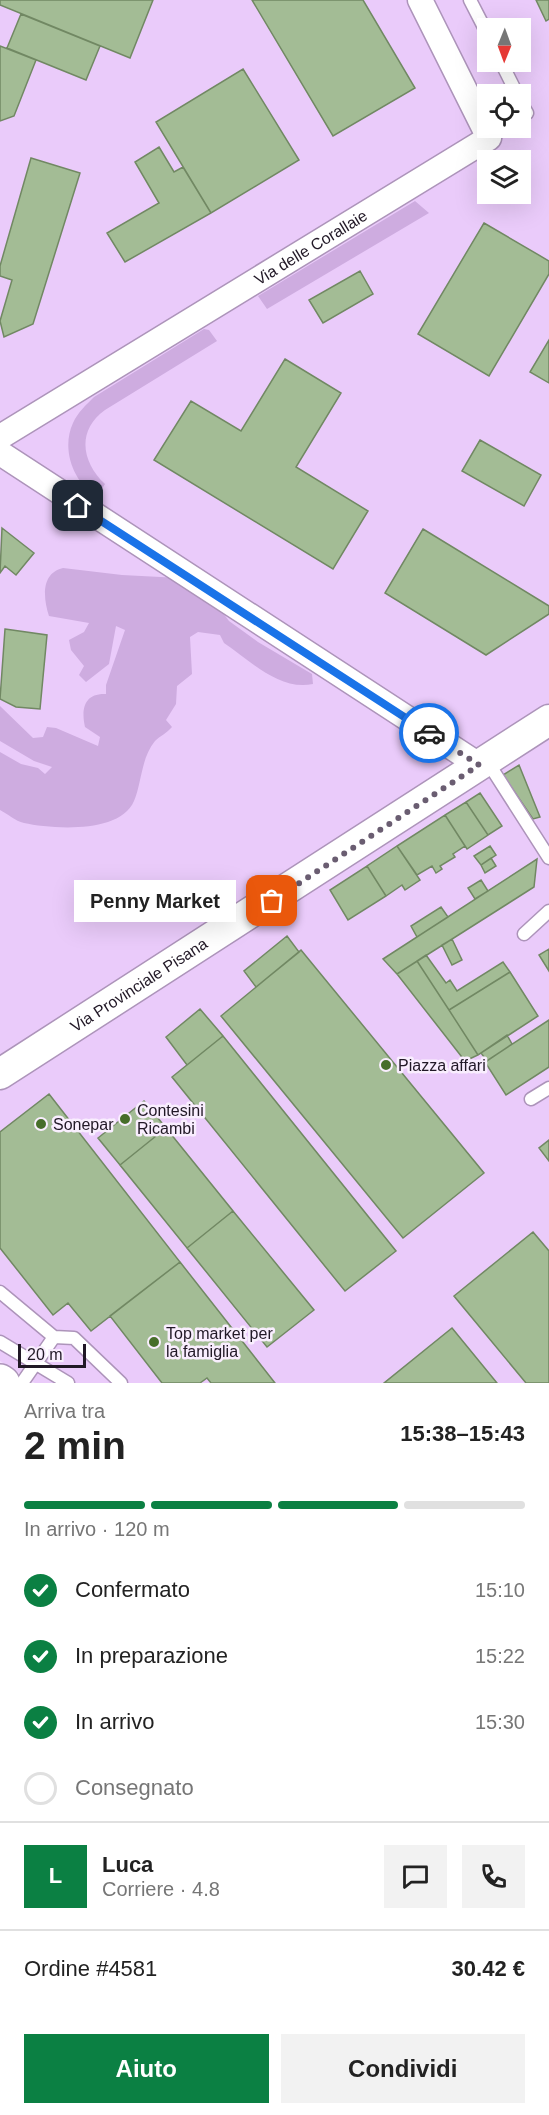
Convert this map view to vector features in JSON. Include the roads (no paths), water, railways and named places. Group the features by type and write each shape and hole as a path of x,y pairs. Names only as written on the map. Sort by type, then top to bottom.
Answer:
{"street":[{"name":"Via delle Corallaie","path":"420,0 477,98"},
{"name":"Via delle Corallaie","path":"0,437 489,138"},
{"path":"0,453 483,763"},
{"name":"Via Provinciale Pisana","path":"0,1074 549,720"}],"lane":[{"path":"470,0 479,18"},
{"path":"483,763 549,858"},
{"path":"524,934 549,911"},
{"path":"531,1099 549,1088"},
{"path":"0,1292 54,1337 74,1338 121,1383"},
{"path":"22,1383 54,1337"},
{"path":"0,1342 68,1383"}],"place":[{"name":"Penny Market","path":"272,901"},
{"name":"Piazza affari","path":"386,1065"},
{"name":"Contesini Ricambi","path":"125,1119"},
{"name":"Sonepar","path":"41,1124"},
{"name":"Top market per la famiglia","path":"154,1342"}]}
